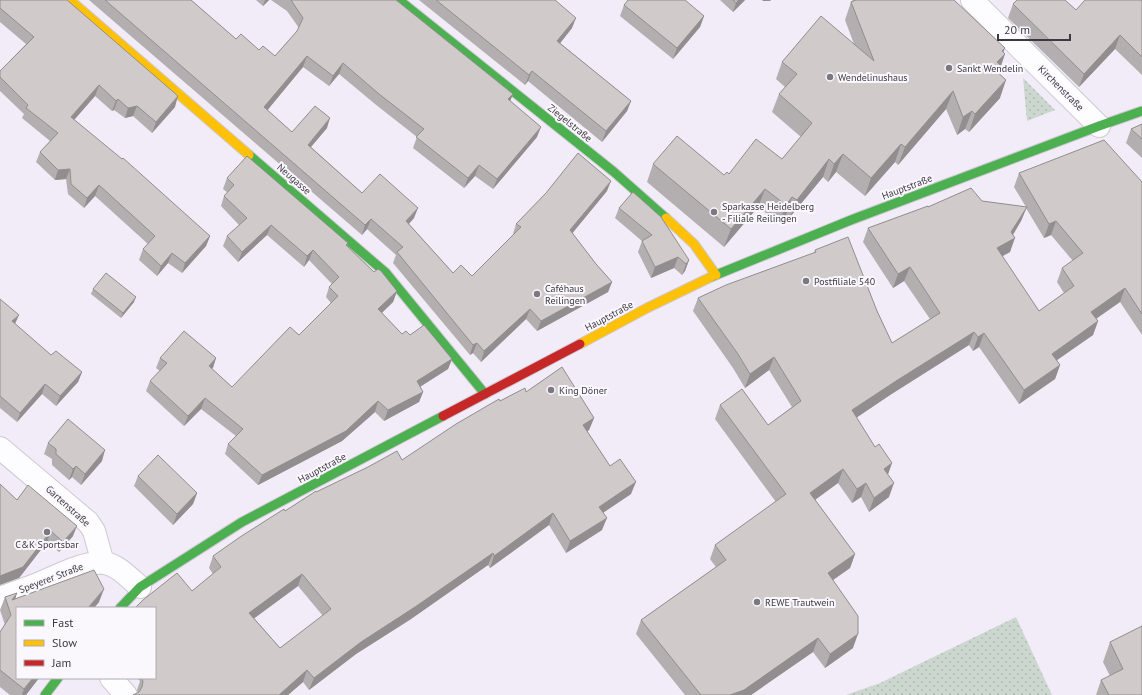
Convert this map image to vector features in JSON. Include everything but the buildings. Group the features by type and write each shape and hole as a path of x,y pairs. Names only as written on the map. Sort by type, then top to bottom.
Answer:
{"street":[{"name":"Neugasse","path":"70,0 386,273 485,394"},
{"name":"Ziegelstraße","path":"399,0 614,172 694,244 716,275"},
{"name":"Kirchenstraße","path":"972,0 1099,126"},
{"name":"Hauptstraße","path":"121,607 140,587 242,522 647,308 716,275 851,220 1142,111"},
{"name":"Gartenstraße","path":"0,448 88,522 94,531 103,563"},
{"path":"103,563 112,565 140,587"},
{"name":"Speyerer Straße","path":"0,598 84,565 103,563"},
{"path":"45,695 57,679"},
{"path":"112,679 126,695"}],"shaded area":[{"path":"1023,78 1055,110 1027,121"},
{"path":"1016,617 1052,695 846,695 880,683"}],"traffic: fast":[{"path":"399,0 614,172 666,218"},
{"path":"711,277 851,220 1142,111"},
{"path":"249,155 386,273 485,394"},
{"path":"121,607 140,587 242,522 443,416"},
{"path":"45,695 57,679"}],"traffic: slow":[{"path":"70,0 249,155"},
{"path":"666,218 694,244 716,275"},
{"path":"580,344 647,308 711,277"}],"traffic: jam":[{"path":"443,416 580,344"}],"place":[{"name":"Sankt Wendelin","path":"949,68"},
{"name":"Wendelinushaus","path":"830,77"},
{"name":"Sparkasse Heidelberg - Filiale Reilingen","path":"714,212"},
{"name":"Postfiliale 540","path":"806,281"},
{"name":"Caféhaus Reilingen","path":"537,294"},
{"name":"King Döner","path":"551,390"},
{"name":"C&K Sportsbar","path":"47,532"},
{"name":"REWE Trautwein","path":"757,602"}]}
